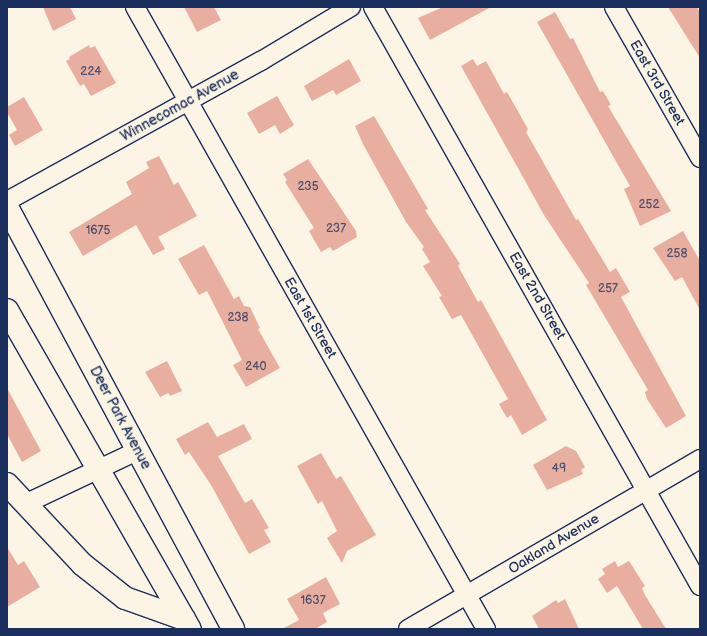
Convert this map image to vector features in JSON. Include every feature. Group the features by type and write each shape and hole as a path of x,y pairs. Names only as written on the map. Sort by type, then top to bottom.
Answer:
{"main road":[{"name":"Deer Park Avenue","path":"7,207 233,629"},
{"path":"7,310 187,624"},
{"path":"7,484 27,503 82,564 125,598 187,624"}],"street":[{"name":"East 1st Street","path":"135,7 486,629"},
{"name":"Winnecomac Avenue","path":"7,201 188,101 351,7"},
{"name":"East 2nd Street","path":"373,7 700,586"},
{"name":"East 3rd Street","path":"614,7 700,158"},
{"path":"27,503 137,451"},
{"name":"Oakland Avenue","path":"408,629 700,459"}],"building":[{"path":"43,7 70,7 76,19 53,31"},
{"path":"184,7 214,7 221,20 197,32"},
{"path":"443,7 491,7 430,40 418,18"},
{"path":"668,7 697,7 700,13 700,58"},
{"path":"555,12 570,39 573,38 600,92 603,91 611,105 608,106 671,211 640,226 624,189 630,186 537,22"},
{"path":"89,45 90,48 95,46 116,83 91,96 84,84 80,86 66,61 70,59 69,57"},
{"path":"349,59 361,81 336,95 333,90 312,101 304,86"},
{"path":"473,59 477,66 486,61 504,94 507,92 528,129 526,132 576,220 578,219 610,272 616,268 630,292 621,297 686,416 666,428 647,399 645,392 648,390 586,285 589,283 544,215 461,66"},
{"path":"277,96 294,125 280,134 275,125 259,134 247,113"},
{"path":"24,97 43,130 15,146 9,135 17,130 7,112 7,107"},
{"path":"374,116 428,209 425,210 460,264 458,266 478,302 481,300 547,420 522,435 511,415 507,418 499,404 508,399 461,315 452,319 439,297 442,296 423,266 430,262 422,249 424,247 406,222 363,144 355,126"},
{"path":"159,156 174,185 178,182 197,216 158,237 165,249 153,255 136,225 83,256 69,232 132,194 126,182 149,168 146,162"},
{"path":"308,159 356,231 357,237 333,251 330,247 321,252 309,231 314,228 285,182 287,180 283,174"},
{"path":"683,231 700,261 700,310 682,277 675,281 653,248"},
{"path":"204,245 234,299 239,296 244,306 250,307 260,328 258,329 280,368 246,387 233,365 242,360 207,291 199,295 178,259"},
{"path":"167,361 182,391 170,396 168,393 160,397 145,372"},
{"path":"7,388 41,451 22,462 7,434"},
{"path":"208,422 217,437 244,424 252,439 218,456 245,503 252,499 269,528 264,530 271,542 249,554 211,485 189,452 185,455 176,439"},
{"path":"566,446 576,451 585,467 581,470 583,474 547,490 533,465"},
{"path":"321,453 336,479 341,476 376,535 347,551 342,563 327,538 337,531 322,501 318,504 297,466"},
{"path":"7,547 18,565 24,561 40,587 7,607"},
{"path":"615,561 618,567 629,561 645,586 642,588 645,595 666,629 643,629 617,586 607,593 598,579 605,574 602,569"},
{"path":"326,577 340,604 323,613 327,622 315,629 282,629 299,620 287,599"},
{"path":"565,599 579,629 539,629 532,616 556,600 558,603"}]}
